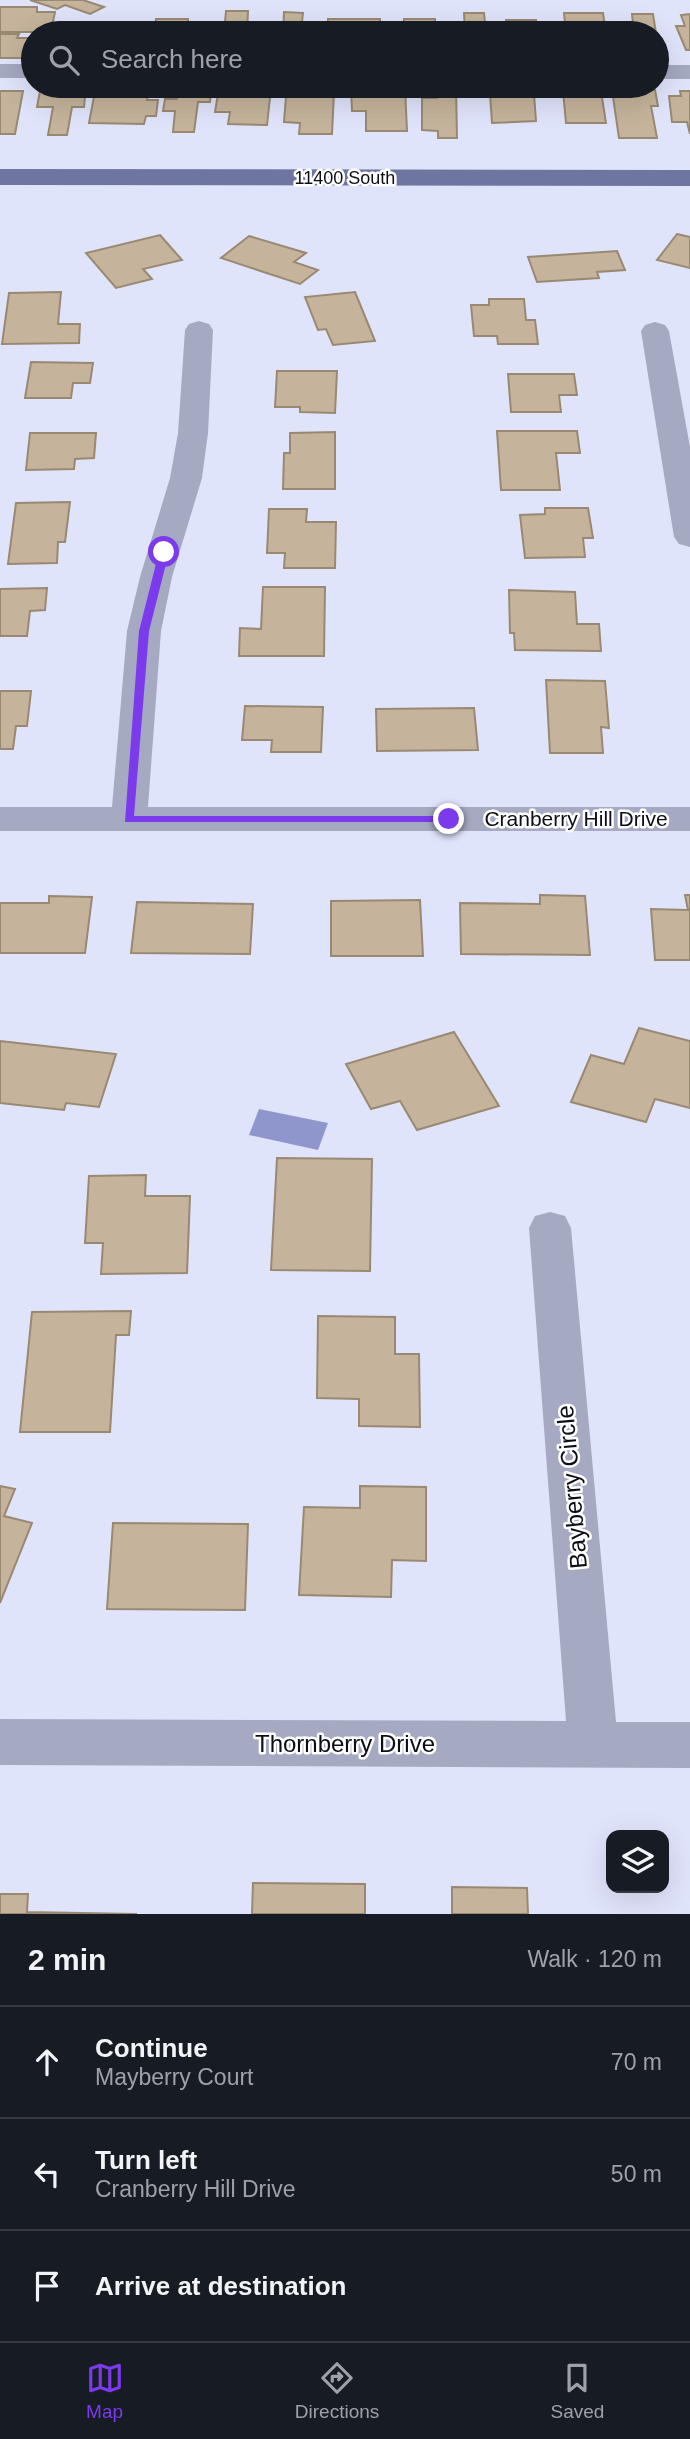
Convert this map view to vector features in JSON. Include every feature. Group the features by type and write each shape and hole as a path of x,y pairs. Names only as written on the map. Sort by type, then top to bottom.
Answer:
{"main road":[{"name":"11400 South","path":"0,177 690,178"}],"street":[{"path":"0,71 21,71"},
{"path":"669,72 690,72"},
{"path":"128,819 144,631 156,577 186,478 193,433 199,330"},
{"path":"655,331 690,537"},
{"name":"Cranberry Hill Drive","path":"0,819 690,819"},
{"name":"Bayberry Circle","path":"550,1228 593,1745"},
{"name":"Thornberry Drive","path":"0,1742 690,1745"}],"water":[{"path":"259,1109 328,1123 318,1150 249,1135"}],"building":[{"path":"30,0 83,0 104,7 90,14 65,5 57,9"},
{"path":"0,7 37,7 37,12 55,12 53,21 21,21 21,32 0,32"},
{"path":"226,11 248,11 248,21 225,21"},
{"path":"284,12 303,13 302,21 284,21"},
{"path":"464,13 484,13 485,21 464,21"},
{"path":"564,13 603,13 604,21 565,21"},
{"path":"632,14 653,14 654,21 633,21"},
{"path":"690,14 690,50 686,50 676,26 685,26 681,15"},
{"path":"156,19 188,19 188,21"},
{"path":"328,19 380,19 380,21"},
{"path":"404,19 435,19 435,21"},
{"path":"0,34 19,34 17,38 21,38 21,58 0,58"},
{"path":"0,91 21,91 15,134 0,134"},
{"path":"680,91 690,91 690,134 687,122 672,122 669,96 681,96"},
{"path":"39,98 85,98 84,107 72,107 67,135 48,135 53,107 37,107"},
{"path":"94,98 158,100 156,116 146,116 144,124 89,123"},
{"path":"210,98 210,102 198,102 194,132 173,132 175,111 163,111 165,99"},
{"path":"217,98 270,98 267,125 228,124 230,112 215,112"},
{"path":"286,98 334,98 332,134 299,134 300,123 284,122"},
{"path":"351,98 405,98 407,131 366,131 366,111 352,111"},
{"path":"422,98 456,98 457,138 438,138 438,131 422,130"},
{"path":"490,98 534,98 536,121 492,123"},
{"path":"564,98 602,98 606,123 566,123"},
{"path":"613,98 656,98 658,106 651,106 657,138 619,138"},
{"path":"677,234 690,237 690,268 657,260"},
{"path":"160,235 182,260 143,269 152,279 116,288 86,253"},
{"path":"249,236 306,253 294,262 318,270 300,284 221,258"},
{"path":"617,251 625,270 597,272 599,278 537,282 528,257"},
{"path":"61,292 58,324 80,324 79,343 2,344 9,293"},
{"path":"355,292 375,341 333,345 326,329 318,330 305,297"},
{"path":"489,299 524,299 526,320 535,320 538,344 498,344 497,336 474,336 471,305 489,305"},
{"path":"31,362 93,363 90,383 73,383 71,398 25,398"},
{"path":"277,371 337,371 335,413 300,412 300,407 275,407"},
{"path":"508,374 574,374 577,395 559,395 561,412 511,412"},
{"path":"497,431 577,431 580,453 556,453 560,490 501,490"},
{"path":"335,432 335,489 283,489 284,453 290,453 290,433"},
{"path":"30,433 96,433 94,458 75,459 74,469 26,470"},
{"path":"70,502 65,542 58,542 57,563 8,564 16,503"},
{"path":"545,508 588,508 593,538 583,538 585,557 525,558 520,515 545,514"},
{"path":"269,509 307,509 306,522 336,522 335,568 284,568 285,553 267,553"},
{"path":"263,587 325,587 324,656 239,656 240,628 261,629"},
{"path":"47,588 45,610 30,611 27,636 0,636 0,589"},
{"path":"509,590 575,592 577,624 599,624 601,651 515,650 514,633 510,633"},
{"path":"546,680 605,681 609,728 601,727 603,753 550,753"},
{"path":"0,691 31,691 27,726 16,726 13,749 0,749"},
{"path":"245,706 323,707 321,752 271,752 272,740 242,740"},
{"path":"474,708 478,750 377,751 376,709"},
{"path":"540,895 585,896 590,955 461,954 460,903 540,904"},
{"path":"685,895 690,895 690,960 655,960 651,909 688,910"},
{"path":"49,896 92,897 85,953 0,953 0,903 49,903"},
{"path":"420,900 423,956 331,956 331,901"},
{"path":"137,902 253,904 250,954 131,953"},
{"path":"639,1028 690,1041 690,1108 655,1099 646,1122 571,1102 591,1055 624,1064"},
{"path":"454,1032 499,1106 417,1130 400,1101 371,1109 346,1064"},
{"path":"0,1041 116,1054 99,1107 66,1103 64,1110 0,1103"},
{"path":"277,1158 372,1159 370,1271 271,1270"},
{"path":"146,1175 145,1196 190,1196 187,1273 101,1274 103,1243 85,1243 89,1176"},
{"path":"131,1311 129,1335 116,1335 110,1432 20,1432 32,1312"},
{"path":"318,1316 395,1317 395,1354 419,1354 420,1427 359,1426 359,1399 317,1398"},
{"path":"0,1486 15,1489 4,1516 32,1523 0,1603"},
{"path":"360,1486 426,1487 426,1561 392,1560 391,1597 299,1595 304,1507 360,1508"},
{"path":"113,1523 248,1524 245,1610 107,1609"},
{"path":"253,1883 365,1884 365,1914 252,1914"},
{"path":"452,1887 527,1888 528,1914 452,1914"},
{"path":"0,1894 28,1894 27,1912 137,1914 0,1914"}],"route":[{"path":"164,552 144,631 128,819 449,819"}]}
